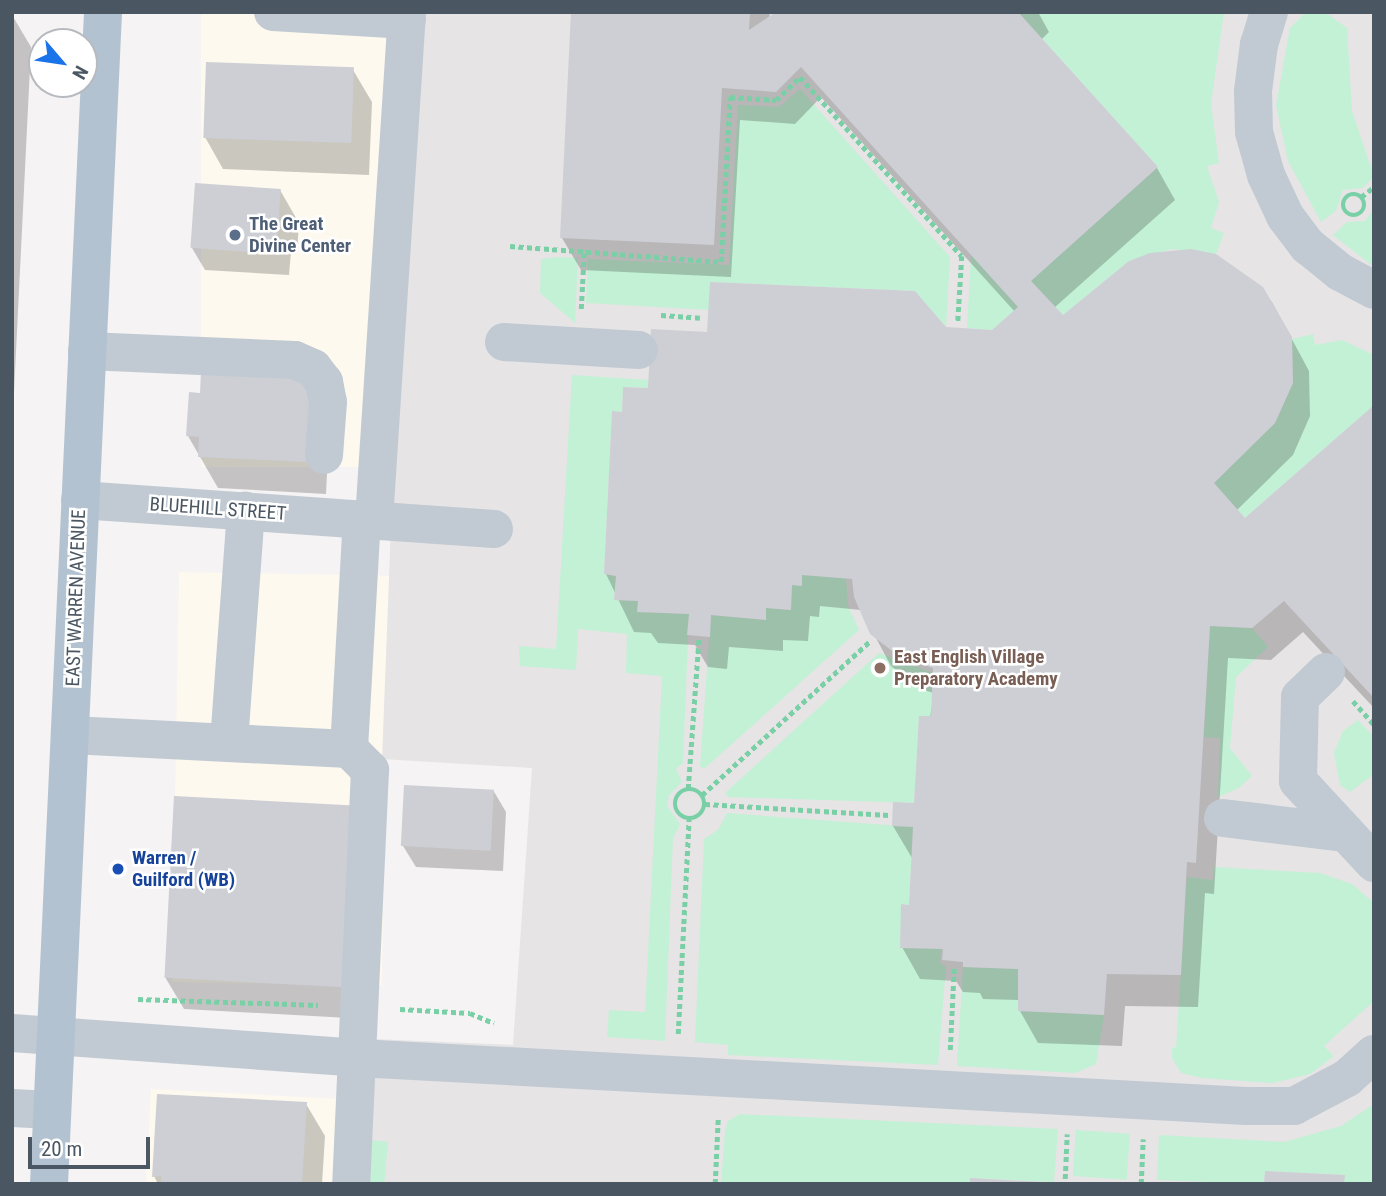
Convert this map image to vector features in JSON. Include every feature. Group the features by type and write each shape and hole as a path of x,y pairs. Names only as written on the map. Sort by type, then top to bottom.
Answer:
{"main road":[{"name":"EAST WARREN AVENUE","path":"49,1184 103,12"}],"street":[{"path":"272,12 407,16 364,519 349,749"},
{"path":"1269,12 1259,44 1253,91 1254,132 1266,175 1286,216 1308,246 1340,272 1374,290"},
{"path":"504,342 643,332"},
{"path":"87,351 295,360 313,368 324,382 328,402 324,455"},
{"name":"BLUEHILL STREET","path":"80,500 494,529"},
{"path":"229,742 246,511"},
{"path":"1338,685 1300,697 1297,781 1374,863"},
{"path":"71,735 349,749 370,770 351,1184"},
{"path":"1223,818 1346,833"},
{"path":"12,1034 357,1058 1294,1106 1347,1078 1374,1054"},
{"path":"12,1108 52,1110"}],"path":[{"path":"510,246 584,254 721,262 730,97 775,100 800,77 962,256 958,321"},
{"path":"1362,197 1364,210 1356,216 1349,215 1343,206 1346,198 1362,197 1374,187"},
{"path":"584,254 581,311 594,312"},
{"path":"643,332 700,318"},
{"path":"689,818 675,807 677,797 688,789 699,637"},
{"path":"702,795 870,641"},
{"path":"1338,685 1374,724"},
{"path":"688,789 702,795 705,804 701,813 689,818"},
{"path":"705,804 889,815"},
{"path":"677,1048 689,818"},
{"path":"948,1090 954,968"},
{"path":"1065,1179 1068,1124"},
{"path":"1141,1184 1144,1128"}],"shaded area":[{"path":"201,12 403,12 403,467 201,467"},
{"name":"East English Village Preparatory Academy","path":"422,12 1374,12 1374,1184 365,1184 373,1039 513,1045 532,768 382,759 393,474"},
{"path":"179,572 389,576 382,986 172,982"},
{"path":"151,1089 337,1099 332,1184 146,1184"}],"green space":[{"path":"1018,12 1224,12 1211,104 1219,163 1207,166 1219,202 1211,228 1224,233 1216,254 1172,249 1129,261 1063,315 1031,281 1158,167"},
{"path":"1325,12 1347,28 1352,111 1374,176 1363,188 1343,190 1336,211 1321,222 1288,161 1276,105 1290,28 1304,14"},
{"path":"800,89 950,257 946,327 915,291 711,282 709,310 586,303 588,259 729,265 738,105 779,107"},
{"path":"1374,208 1374,267 1333,235 1347,222 1365,221"},
{"path":"971,254 1018,307 992,330 967,328"},
{"path":"578,258 575,323 540,293 541,259"},
{"path":"1313,334 1315,345 1342,340 1374,355 1374,405 1245,518 1214,483 1275,423 1293,383 1292,339"},
{"path":"572,375 649,380 648,388 623,387 622,412 612,412 604,574 616,576 614,600 638,601 638,612 689,614 683,763 676,769 682,782 669,795 667,806 680,824 673,838 665,1041 607,1037 609,1010 645,1012 662,676 626,673 627,634 578,629 576,670 520,666 519,646 556,649"},
{"path":"802,575 846,578 848,606 859,630 704,769 700,766 711,615 765,620 766,608 791,610 792,585 801,586"},
{"path":"1210,626 1252,628 1268,647 1236,677 1230,748 1252,776 1239,788 1218,797 1220,738 1204,737"},
{"path":"879,653 933,673 931,716 919,716 914,803 728,797 725,793"},
{"path":"1358,720 1374,737 1374,774 1350,792 1340,785 1334,753 1343,731"},
{"path":"727,813 913,827 909,905 902,904 901,948 941,949 940,963 946,967 938,1065 728,1055 728,1045 695,1042 704,839 718,830"},
{"path":"1214,867 1320,873 1352,884 1374,903 1374,1001 1324,1046 1334,1056 1310,1074 1273,1083 1202,1078 1181,1073 1172,1058 1172,1047 1176,1048 1187,877 1213,880"},
{"path":"963,967 1018,969 1018,1011 1104,1015 1096,1064 1075,1073 957,1066"},
{"path":"1374,1104 1374,1184 1344,1184 1344,1175 1265,1171 1264,1184 1157,1180 1159,1135 1284,1142 1341,1126"},
{"path":"740,1114 1058,1129 1054,1182 970,1178 970,1184 721,1184 725,1131 728,1121"},
{"path":"1076,1130 1130,1134 1127,1180 1073,1176"},
{"path":"367,1140 388,1142 384,1184 363,1184"}],"building":[{"path":"571,12 750,12 749,30 776,12 1018,12 1158,167 1031,281 1063,315 1129,261 1150,253 1191,249 1216,254 1263,287 1292,337 1293,383 1275,423 1214,483 1245,518 1374,405 1374,698 1284,601 1252,628 1210,626 1196,863 1187,862 1181,975 1107,974 1104,1015 1018,1011 1018,969 963,967 963,962 942,960 943,949 900,948 901,904 909,905 913,827 892,826 893,802 914,803 919,716 931,716 933,668 900,657 870,634 854,597 852,579 802,575 802,586 792,585 791,610 766,608 766,620 711,615 710,637 687,635 689,614 637,612 638,601 614,600 616,576 604,574 612,411 622,412 623,387 648,388 651,329 707,332 710,282 915,291 946,327 992,330 1018,307 801,67 776,92 722,88 714,245 560,238"},
{"path":"206,62 354,67 351,143 203,138"},
{"path":"195,183 281,189 276,254 190,248"},
{"path":"201,372 313,377 309,462 198,457 199,437 186,436 189,392 200,393"},
{"path":"404,785 494,790 491,851 401,846"},
{"path":"174,796 359,806 349,987 164,978"},
{"path":"157,1094 307,1102 302,1184 161,1184 161,1176 152,1177"},
{"path":"1265,1171 1345,1175 1344,1184 1264,1184"},
{"path":"970,1178 1043,1182 1043,1184 970,1184"}],"place":[{"name":"The Great Divine Center","path":"235,235"},
{"name":"East English Village Preparatory Academy","path":"880,668"},
{"name":"Warren / Guilford (WB)","path":"118,869"}]}
